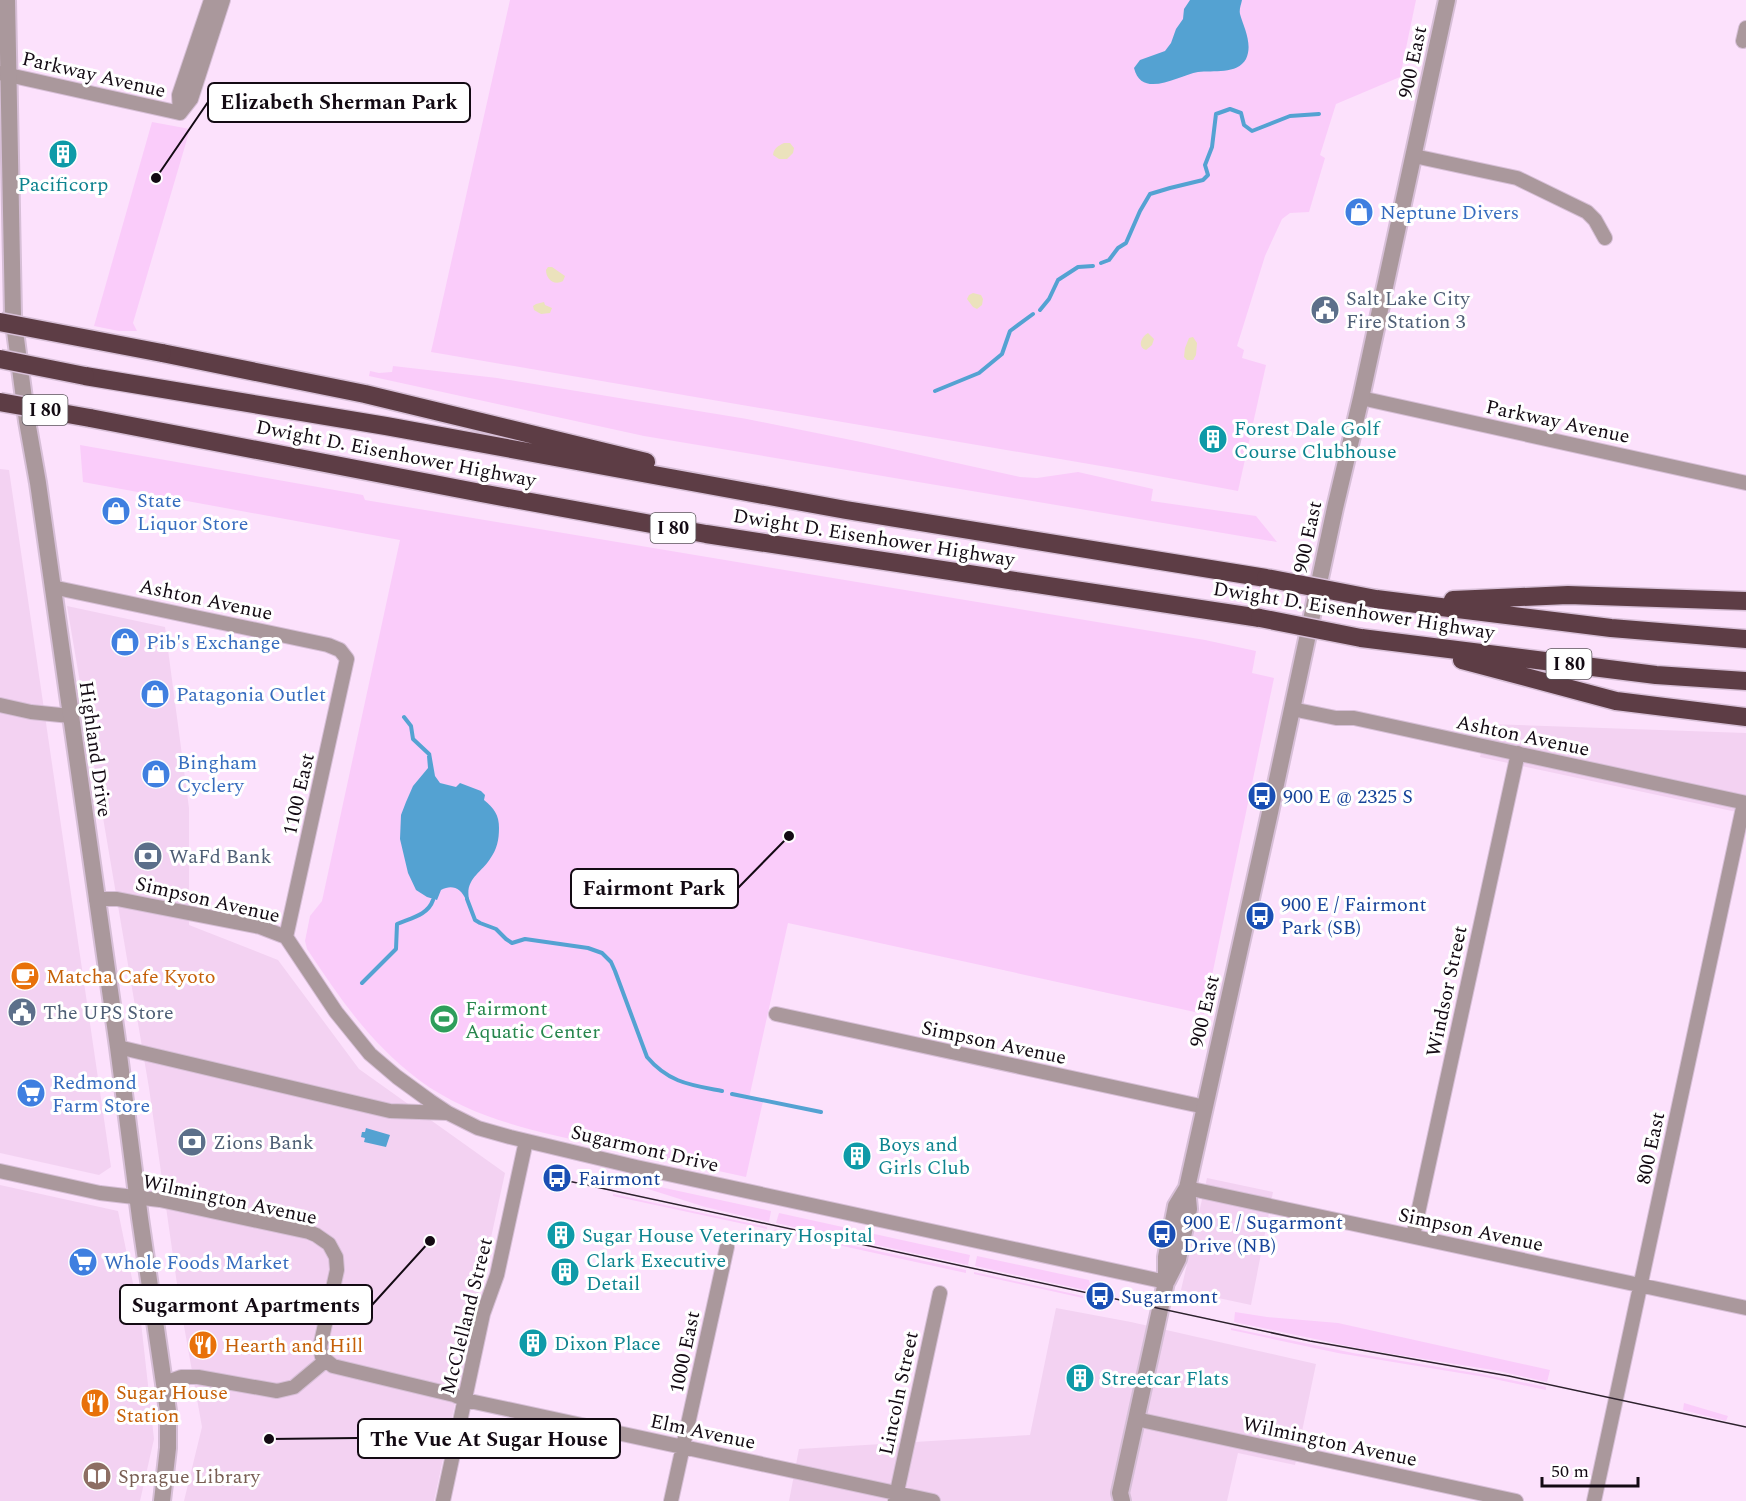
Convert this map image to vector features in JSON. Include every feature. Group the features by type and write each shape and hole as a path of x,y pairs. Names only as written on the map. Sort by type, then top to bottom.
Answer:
{"highway":[{"path":"0,322 364,394 846,510"},
{"name":"Dwight D. Eisenhower Highway","path":"0,359 386,426 846,510 1266,578 1376,599 1611,628 1746,639"},
{"name":"Dwight D. Eisenhower Highway","path":"0,402 706,534 1260,618 1362,638 1656,675 1746,681"},
{"path":"1404,602 1568,595 1746,601"},
{"path":"1393,642 1616,701 1746,717"}],"street":[{"name":"Highland Drive","path":"7,0 4,74 6,274 118,1047 168,1411 168,1448 162,1501"},
{"path":"180,113 179,95 210,0"},
{"path":"180,113 191,99 223,0"},
{"name":"900 East","path":"1118,1498 1166,1282 1178,1259 1189,1209 1187,1188 1204,1107 1448,0"},
{"name":"Parkway Avenue","path":"4,74 180,113"},
{"path":"1414,156 1517,178 1587,212 1605,238"},
{"name":"Parkway Avenue","path":"1361,398 1746,483"},
{"name":"Ashton Avenue","path":"52,587 328,645 340,650 347,659"},
{"name":"1100 East","path":"286,937 347,659"},
{"path":"0,705 31,712 70,716"},
{"name":"Ashton Avenue","path":"1292,709 1336,718 1354,718 1745,803"},
{"name":"Windsor Street","path":"1413,1236 1518,753"},
{"name":"800 East","path":"1594,1501 1745,803"},
{"name":"Simpson Avenue","path":"96,899 117,899 260,927 286,937 357,1040 397,1077 448,1113"},
{"name":"Simpson Avenue","path":"776,1014 1204,1107"},
{"name":"Sugarmont Drive","path":"118,1047 390,1111 448,1113 478,1128 636,1167 1166,1282"},
{"name":"McClelland Street","path":"443,1501 483,1314 499,1269 526,1141"},
{"name":"Wilmington Avenue","path":"0,1171 100,1193 160,1200 268,1223 309,1233 323,1239 333,1251 337,1264 320,1347 325,1361"},
{"name":"Simpson Avenue","path":"1187,1188 1746,1308"},
{"name":"1000 East","path":"671,1501 727,1247"},
{"name":"Lincoln Street","path":"896,1497 940,1293"},
{"path":"164,1383 181,1377 198,1377 277,1391 294,1387 325,1361 333,1366 454,1395 465,1400"},
{"name":"Elm Avenue","path":"465,1400 683,1447 896,1497 933,1501"},
{"name":"Wilmington Avenue","path":"1136,1419 1515,1501"}],"shaded area":[{"path":"510,0 1416,0 1400,77 1336,104 1320,155 1325,158 1309,212 1290,213 1282,219 1265,256 1237,346 1244,350 1242,358 1266,365 1238,491 431,352"},
{"path":"152,122 190,129 133,323 137,331 119,331 94,326"},
{"path":"393,366 497,378 747,419 1020,477 1037,478 1078,472 1153,489 1151,501 1256,516 1277,542 644,436 369,376 370,371 392,372"},
{"path":"80,445 363,495 365,500 1205,640 1256,651 1252,673 1274,678 1204,1014 788,923 749,1098 763,1101 746,1177 531,1130 484,1115 440,1094 402,1066 371,1036 344,1003 307,949 305,941 310,916 322,901 400,540 83,482"},
{"path":"0,469 9,470 111,1167 99,1175 0,1153"},
{"path":"67,606 165,627 189,808 189,925 278,960 359,1069 505,1173 434,1501 184,1501 202,1427 179,1298 149,1088"},
{"path":"1489,724 1746,733 1746,814 1480,757"},
{"path":"614,1177 771,1211 769,1222 705,1207 613,1180"},
{"path":"1207,1178 1273,1192 1251,1305 1181,1290"},
{"path":"0,1185 118,1211 141,1322 154,1439 140,1501 0,1501"},
{"path":"613,1194 767,1227 767,1229 613,1196"},
{"path":"779,1213 970,1255 968,1265 776,1223"},
{"path":"775,1229 966,1270 966,1273 774,1231"},
{"path":"977,1256 1089,1280 1090,1284 1097,1285 1096,1290 1085,1290 975,1266"},
{"path":"974,1272 1083,1296 1083,1298 974,1274"},
{"path":"1056,1308 1131,1322 1316,1364 1295,1465 1238,1453 1227,1501 789,1501 799,1449 1030,1435"},
{"path":"1235,1312 1338,1323 1550,1370 1547,1382 1499,1371 1362,1349 1234,1322"},
{"path":"1231,1328 1353,1353 1481,1374 1546,1387 1546,1390 1485,1377 1338,1353 1231,1330"},
{"path":"1684,1403 1728,1416 1726,1421 1683,1410"}],"sand":[{"path":"784,143 790,143 794,148 793,153 787,159 779,159 773,155"},
{"path":"548,267 552,267 565,276 563,281 557,283 551,281 546,273"},
{"path":"973,293 981,295 983,299 982,305 977,309 967,299"},
{"path":"544,302 552,308 550,313 541,314 534,310 533,306"},
{"path":"1148,333 1154,339 1152,345 1146,350 1143,349 1141,342"},
{"path":"1193,337 1197,343 1196,355 1193,360 1187,360 1184,357 1185,348 1189,338"}],"water":[{"path":"1190,0 1242,0 1240,14 1249,48 1246,59 1237,68 1231,70 1198,72 1162,83 1145,83 1138,77 1134,68 1140,60 1165,51 1183,19 1184,9"},
{"path":"431,753 435,776 440,783 456,787 460,783 481,791 485,795 484,800 493,809 498,819 499,832 496,848 469,886 469,899 466,900 459,890 452,887 441,890 437,900 427,897 416,890 408,873 400,839 401,815 413,786 428,768 427,756"},
{"path":"366,1128 390,1135 386,1147 364,1142 365,1138 361,1137"}],"waterway":[{"path":"1101,263 1109,260 1118,248 1126,243 1150,194 1203,180 1208,175 1205,165 1212,147 1216,114 1230,109 1241,113 1244,125 1252,131 1290,116 1319,114"},
{"path":"1040,310 1049,299 1058,280 1078,267 1093,266"},
{"path":"935,391 979,373 1002,354 1010,331 1033,314"},
{"path":"404,717 411,726 413,739 429,754"},
{"path":"467,899 475,920 496,929 512,943 525,939 588,948 602,953 611,962 615,971 647,1057 672,1078 722,1091"},
{"path":"362,983 396,949 397,924 423,913 433,900"},
{"path":"732,1094 821,1112"}],"tram line":[{"path":"545,1176 1310,1341 1509,1376 1746,1427"}],"place":[{"name":"Pacificorp","path":"63,154"},
{"name":"Elizabeth Sherman Park","path":"156,178"},
{"name":"Neptune Divers","path":"1359,212"},
{"name":"Salt Lake City Fire Station 3","path":"1325,310"},
{"name":"Forest Dale Golf Course Clubhouse","path":"1213,439"},
{"name":"State Liquor Store","path":"116,511"},
{"name":"Pib's Exchange","path":"125,642"},
{"name":"Patagonia Outlet","path":"155,694"},
{"name":"Bingham Cyclery","path":"156,774"},
{"name":"900 E @ 2325 S","path":"1262,796"},
{"name":"Fairmont Park","path":"789,836"},
{"name":"WaFd Bank","path":"148,856"},
{"name":"900 E / Fairmont Park (SB)","path":"1260,916"},
{"name":"Matcha Cafe Kyoto","path":"25,976"},
{"name":"The UPS Store","path":"22,1012"},
{"name":"Fairmont Aquatic Center","path":"444,1019"},
{"name":"Redmond Farm Store","path":"31,1093"},
{"name":"Zions Bank","path":"192,1142"},
{"name":"Boys and Girls Club","path":"857,1156"},
{"name":"Fairmont","path":"557,1178"},
{"name":"900 E / Sugarmont Drive (NB)","path":"1162,1234"},
{"name":"Sugar House Veterinary Hospital","path":"561,1235"},
{"name":"Sugarmont Apartments","path":"430,1241"},
{"name":"Whole Foods Market","path":"83,1262"},
{"name":"Clark Executive Detail","path":"565,1272"},
{"name":"Sugarmont","path":"1100,1296"},
{"name":"Dixon Place","path":"533,1343"},
{"name":"Hearth and Hill","path":"203,1345"},
{"name":"Streetcar Flats","path":"1080,1378"},
{"name":"Sugar House Station","path":"95,1403"},
{"name":"The Vue At Sugar House","path":"269,1439"},
{"name":"Sprague Library","path":"97,1476"}]}
